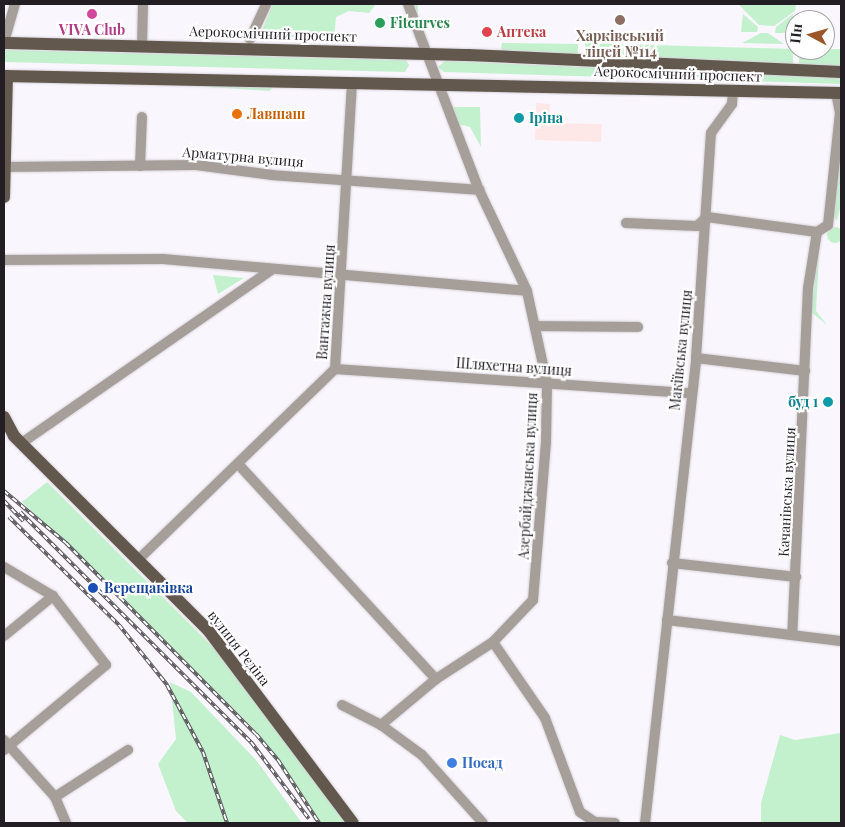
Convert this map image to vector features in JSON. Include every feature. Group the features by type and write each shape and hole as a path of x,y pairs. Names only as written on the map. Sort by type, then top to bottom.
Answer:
{"main road":[{"name":"Аерокосмічний проспект","path":"4,42 427,55 841,72"},
{"name":"Аерокосмічний проспект","path":"5,76 352,86 839,93"},
{"path":"4,197 5,76"},
{"name":"вулиця Рєдіна","path":"4,417 14,437 140,558 208,630 353,823"}],"street":[{"path":"4,42 14,4"},
{"path":"142,45 143,4"},
{"path":"250,39 266,4"},
{"name":"Азербайджанська вулиця","path":"381,725 436,679 492,642 533,600 547,383 527,291 479,190 438,87 408,4"},
{"name":"Вантажна вулиця","path":"140,558 239,465 335,369 349,178 352,86"},
{"name":"Макіївська вулиця","path":"645,823 668,620 672,563 690,393 696,358 707,216 711,133 732,104 733,91"},
{"name":"Качанівська вулиця","path":"792,635 808,288 818,232 828,224 840,113 839,93"},
{"path":"140,166 142,117"},
{"name":"Арматурна вулиця","path":"4,167 196,165 272,175 349,178 479,190"},
{"path":"626,223 697,226 707,216 818,232"},
{"path":"4,260 163,259 343,277 527,291"},
{"path":"14,437 271,270"},
{"path":"536,326 638,327"},
{"path":"696,358 805,372"},
{"name":"Шляхетна вулиця","path":"335,369 690,393"},
{"path":"239,465 436,679"},
{"path":"672,563 796,577"},
{"path":"4,567 53,596 106,665 5,745 55,797 66,823"},
{"path":"4,636 53,596"},
{"path":"668,620 841,641"},
{"path":"492,642 545,718 580,812 595,822 615,823"},
{"path":"342,705 381,725 422,754 483,823"},
{"path":"55,797 128,750"}],"shaded area":[{"path":"536,103 550,104 549,123 602,124 601,142 535,140"}],"green space":[{"path":"273,4 376,4 369,13 349,11 336,17 334,40 259,37"},
{"path":"411,4 418,4 418,30 411,30"},
{"path":"738,4 796,4 795,10 785,10 785,18 774,26 759,25"},
{"path":"743,14 758,27 757,32 741,32"},
{"path":"785,20 785,33 775,33 776,27"},
{"path":"761,33 768,33 784,44 742,43"},
{"path":"502,43 578,44 578,55 501,51"},
{"path":"585,43 785,49 785,60 793,60 793,64 585,55"},
{"path":"835,49 841,49 841,67 799,65 799,60 835,60"},
{"path":"4,50 406,60 409,65 405,72 4,62"},
{"path":"445,61 841,78 841,84 444,72 438,67"},
{"path":"176,85 272,88 270,91"},
{"path":"451,107 480,107 481,147 470,127 458,124"},
{"path":"841,156 841,204 837,221 832,214"},
{"path":"835,227 841,229 843,235 841,241 835,243 829,241 827,235 829,229"},
{"path":"820,238 816,311 827,325 811,312"},
{"path":"213,275 244,278 218,294"},
{"path":"47,482 218,652 347,823 321,823 253,728 22,502"},
{"path":"170,682 191,692 256,760 302,823 188,823 176,811 158,764 176,739"},
{"path":"841,733 841,823 761,823 761,803 780,735 795,740"}],"railway":[{"path":"4,491 66,543 256,734 278,760 319,823"},
{"path":"4,501 23,521"},
{"path":"20,512 251,742 309,819"},
{"path":"9,517 119,625 167,685 203,752 227,823"}],"place":[{"name":"VIVA Club","path":"92,14"},
{"name":"Харківський ліцей №114","path":"620,20"},
{"name":"Fitcurves","path":"380,23"},
{"name":"Аптека","path":"487,32"},
{"name":"Лавшаш","path":"237,114"},
{"name":"Іріна","path":"519,118"},
{"name":"буд 1","path":"828,402"},
{"name":"Верещаківка","path":"93,588"},
{"name":"Посад","path":"452,763"}]}
